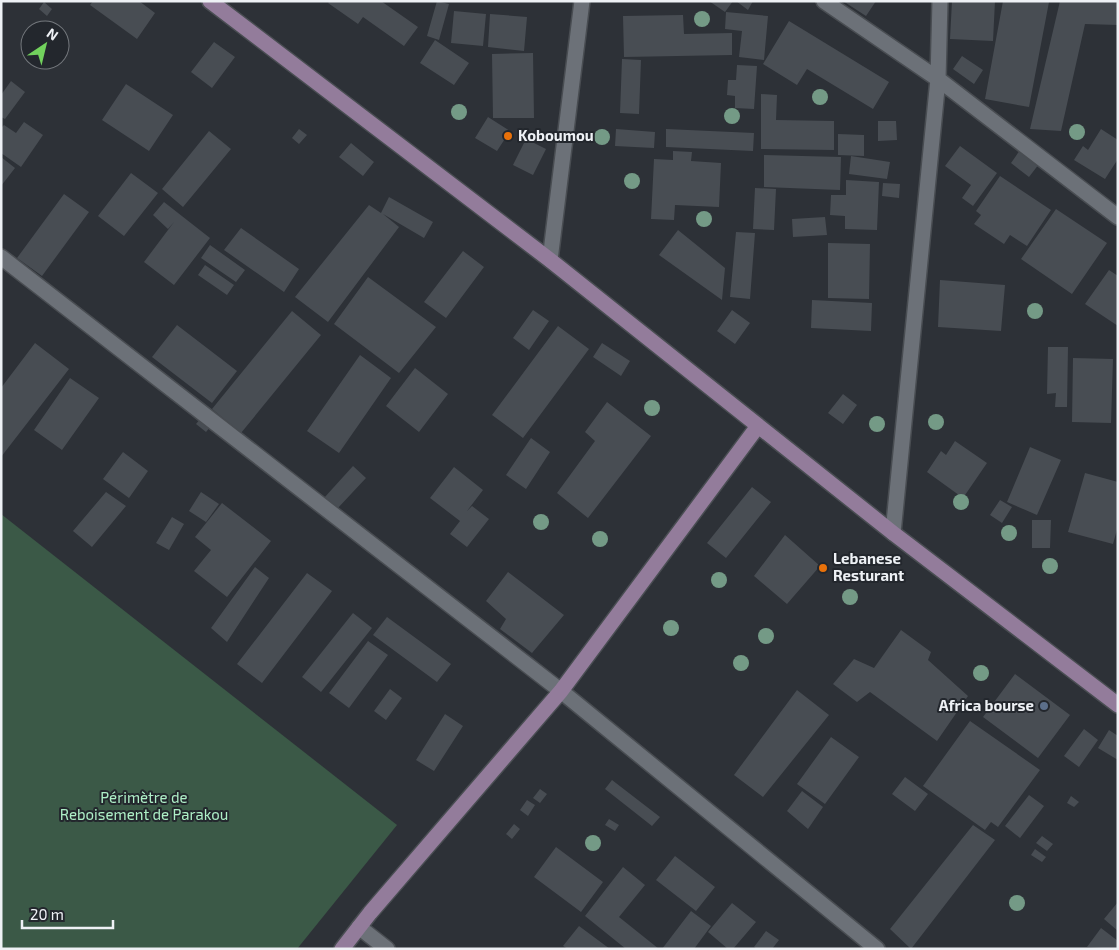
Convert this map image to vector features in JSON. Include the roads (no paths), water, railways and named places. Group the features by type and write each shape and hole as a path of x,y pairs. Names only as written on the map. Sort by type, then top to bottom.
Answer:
{"street":[{"path":"210,1 550,260 894,533 1118,705"},
{"path":"550,260 582,1"},
{"path":"824,1 938,79 1118,217"},
{"path":"894,533 938,79 940,1"},
{"path":"1,257 561,691 877,949"},
{"path":"342,949 561,691 758,426"},
{"path":"360,927 387,949"}],"place":[{"name":"Koboumou","path":"508,136"},
{"name":"Lebanese Resturant","path":"823,568"},
{"name":"Africa bourse","path":"1044,706"}],"park label":[{"name":"Périmètre de Reboisement de Parakou","path":"144,806"}]}
